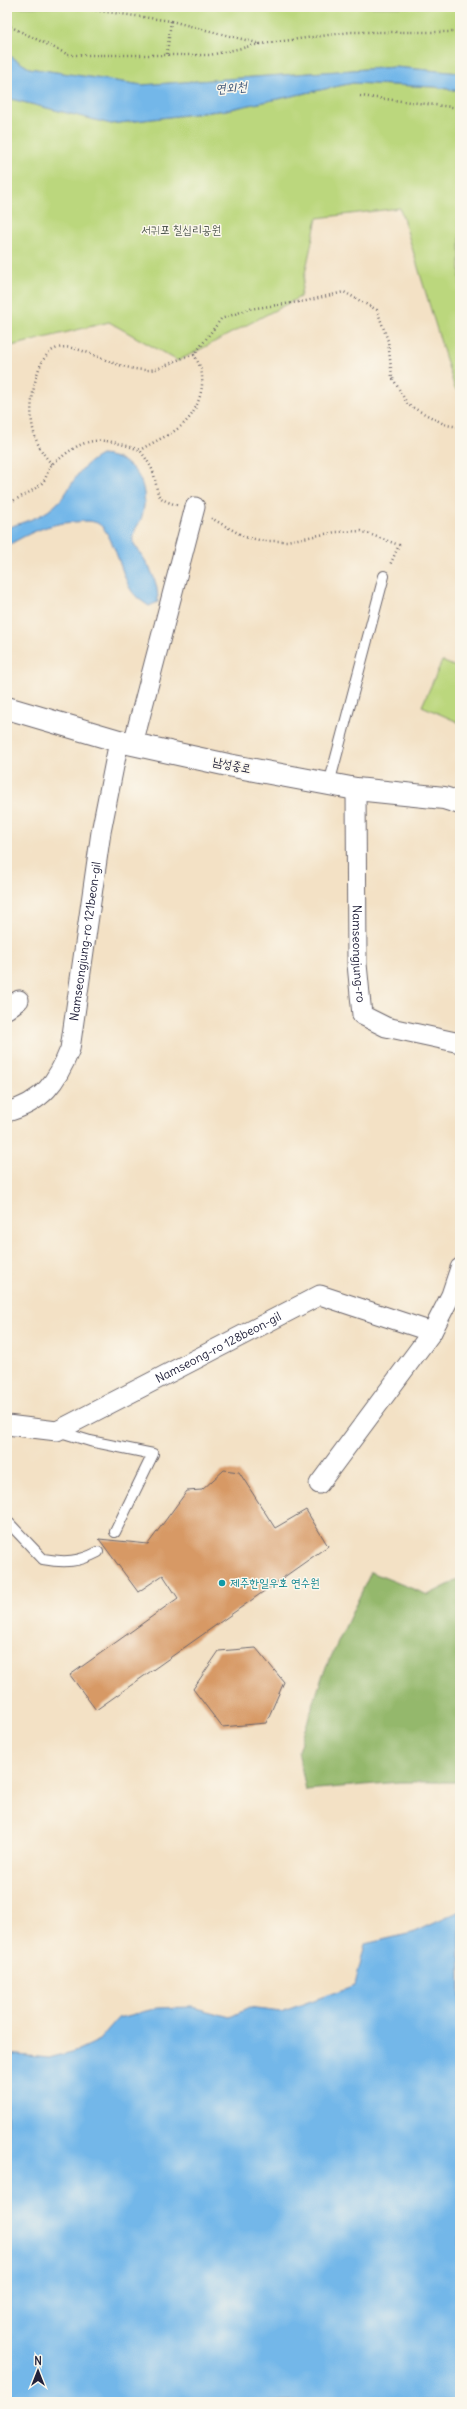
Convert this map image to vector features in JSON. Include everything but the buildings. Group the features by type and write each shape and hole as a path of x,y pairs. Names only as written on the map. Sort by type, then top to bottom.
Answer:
{"street":[{"name":"Namseongjung-ro 121beon-gil","path":"7,1112 35,1101 46,1092 55,1082 70,1049 101,832 195,507"},
{"name":"남성중로","path":"7,708 126,742 356,789 444,798 460,803"},
{"name":"Namseongjung-ro","path":"356,789 358,964 362,1015 386,1027 460,1043"},
{"path":"319,1484 432,1332 451,1295 460,1268"},
{"name":"Namseong-ro 128beon-gil","path":"57,1431 320,1295 432,1332"},
{"path":"7,1426 57,1431"}],"lane":[{"path":"330,784 384,576"},
{"path":"57,1431 90,1441 153,1454 115,1532"},
{"path":"7,1522 43,1559 72,1562 84,1560 98,1552"}],"path":[{"path":"72,7 171,22 261,44"},
{"path":"167,54 171,22"},
{"path":"7,25 69,55 210,55 261,44 351,32 460,32"},
{"path":"360,96 460,108"},
{"path":"52,464 42,455 36,440 32,426 31,408 38,371 43,358 50,351 60,348 76,348 112,363 146,370 157,369 194,355 221,319 249,309 306,301 344,292 377,310 388,341 392,377 408,405 446,425 460,427"},
{"path":"140,450 174,431 194,414 203,378 201,366 194,355"},
{"path":"7,504 41,484 47,478 52,464 74,447 93,440 112,440 140,450 151,468 155,489 160,497 165,501 177,505 195,507 245,537 264,541 287,541 336,532 360,531 399,545 384,576"}],"green space":[{"path":"7,7 460,7 460,73 395,67 142,85 29,68 7,54"},
{"name":"서귀포 칠십리공원","path":"353,83 435,87 460,91 460,392 455,389 400,208 317,218 300,297 178,361 109,322 7,347 7,98 111,124 226,110"},
{"path":"442,661 460,669 460,723 422,706"},
{"path":"371,1572 428,1595 460,1579 460,1782 399,1782 306,1790 298,1751 323,1674"}],"water":[{"name":"연외천","path":"7,54 29,68 142,85 395,67 460,73 460,91 435,87 353,83 226,110 111,124 7,98"},
{"path":"101,455 113,457 123,461 131,467 142,483 144,504 141,519 133,534 133,541 156,583 158,602 149,606 137,597 131,590 111,541 100,525 94,522 73,522 46,527 7,546 7,528 37,517 48,511 60,501 84,467"},
{"path":"460,1911 460,2402 7,2402 7,2054 49,2058 78,2050 99,2040 118,2018 158,2008 192,2007 230,2017 249,2008 281,2012 355,1985 365,1944 412,1933"}],"place":[{"name":"제주한일우호 연수원","path":"222,1583"}]}
